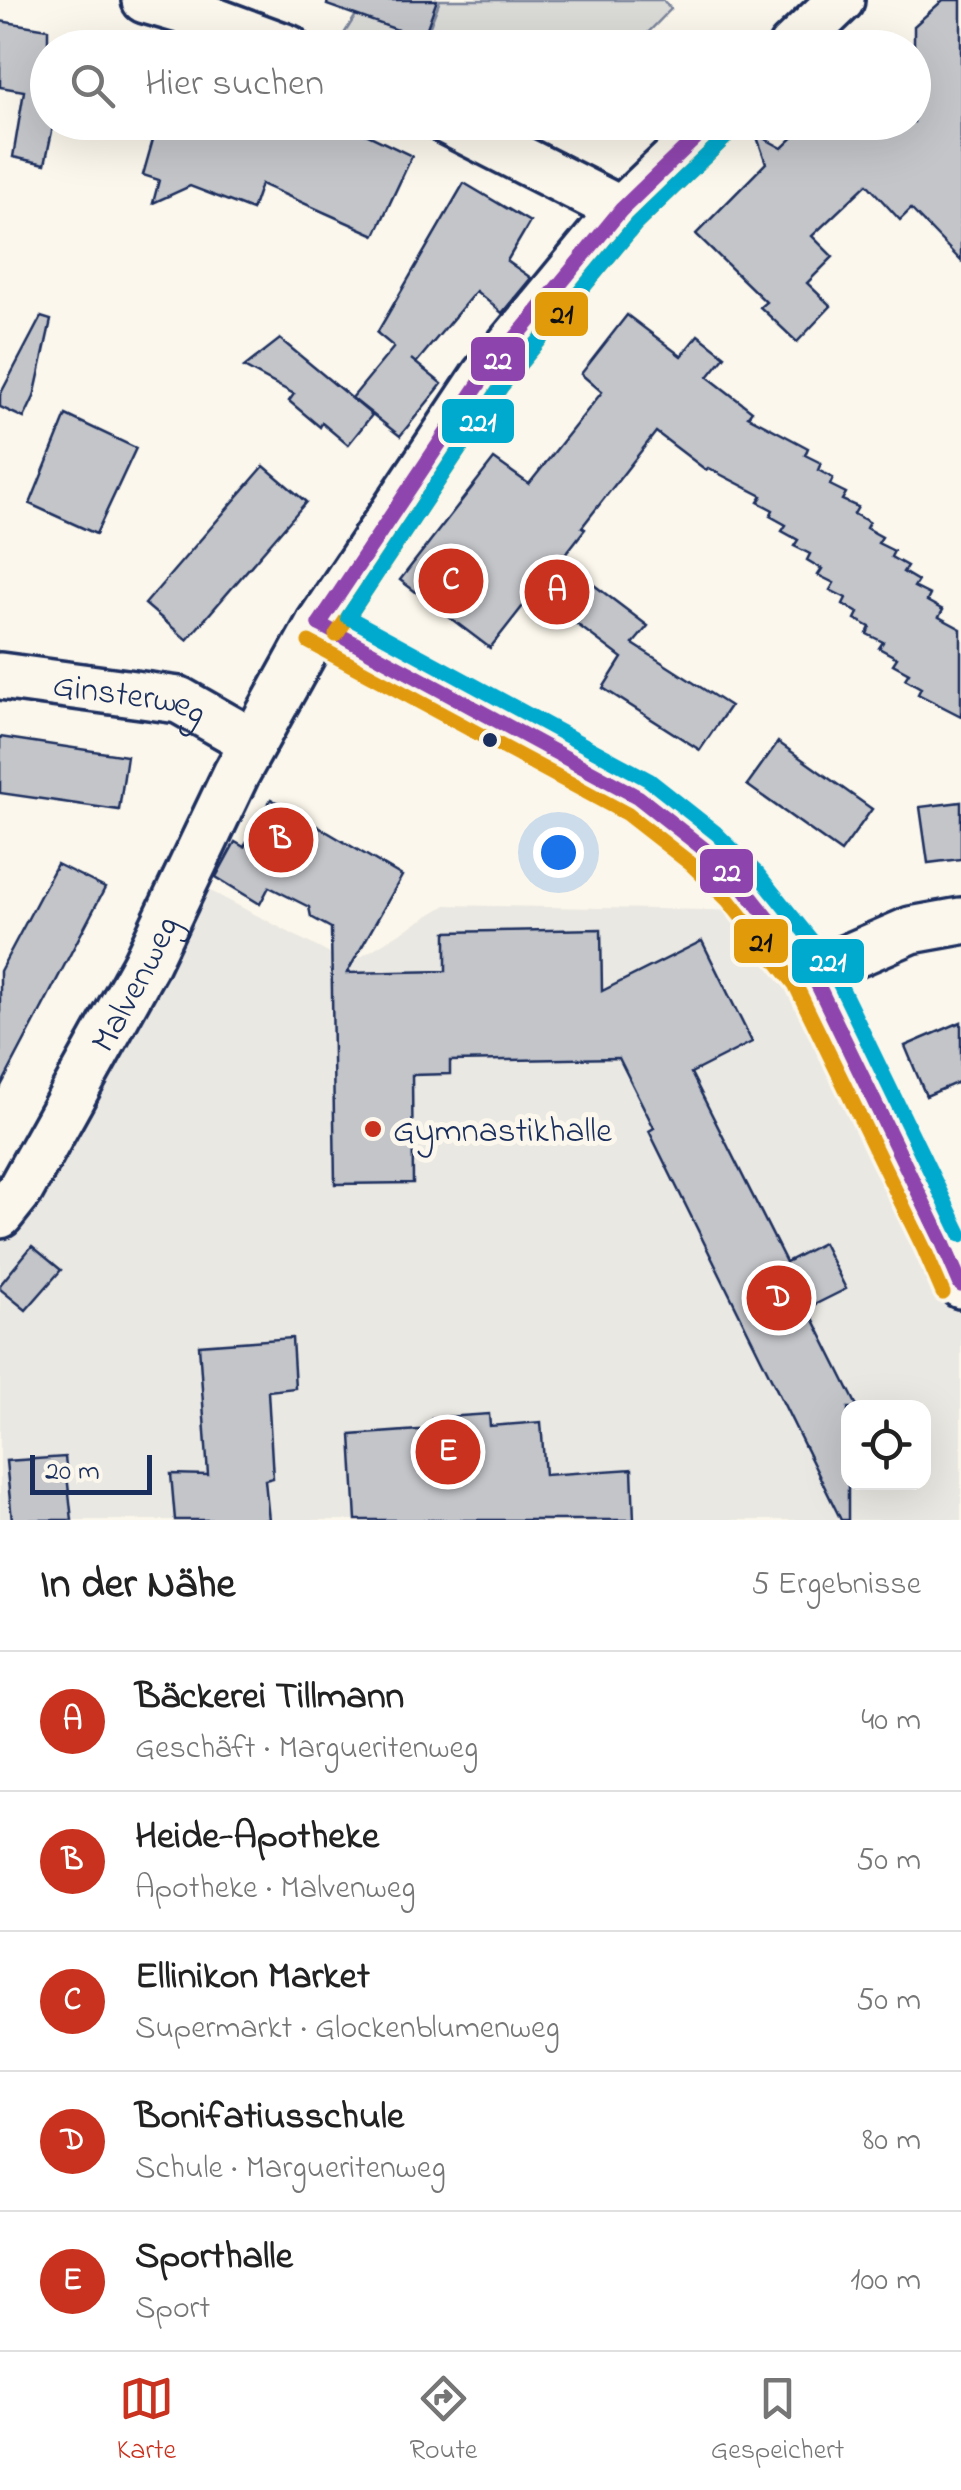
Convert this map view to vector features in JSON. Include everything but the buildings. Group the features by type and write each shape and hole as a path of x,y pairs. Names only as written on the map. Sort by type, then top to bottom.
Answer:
{"street":[{"path":"145,0 238,30"},
{"path":"810,30 841,0"},
{"path":"483,140 621,210"},
{"name":"Malvenweg","path":"0,1215 20,1190 145,965 253,742 319,624 485,375 621,210 694,140"},
{"path":"319,624 638,797 704,849 743,887 812,972 961,1285"},
{"name":"Ginsterweg","path":"0,676 178,700 253,742"},
{"path":"812,972 911,930 961,921"}],"shaded area":[{"path":"440,0 663,0 671,9 651,30 428,30"},
{"path":"356,15 399,30 346,30"},
{"path":"186,878 349,964 446,905 761,911 961,1285 961,1520 0,1520 0,1213"}],"transit line":[{"name":"22","path":"319,624 485,375 621,210 693,140"},
{"name":"21","path":"336,635 501,387 636,224 723,140"},
{"name":"221","path":"723,140 636,224 501,387 348,617 649,780 716,833 757,873 829,962 961,1235"},
{"name":"22","path":"319,624 638,797 704,849 743,887 812,973 961,1285"},
{"name":"21","path":"309,642 627,814 691,864 728,900 795,984 943,1293"}],"place":[{"name":"Ellinikon Market","path":"451,581"},
{"name":"Bäckerei Tillmann","path":"557,592"},
{"name":"Heide-Apotheke","path":"281,840"},
{"name":"Gymnastikhalle","path":"373,1129"},
{"name":"Bonifatiusschule","path":"779,1298"},
{"name":"Sporthalle","path":"448,1452"}]}
